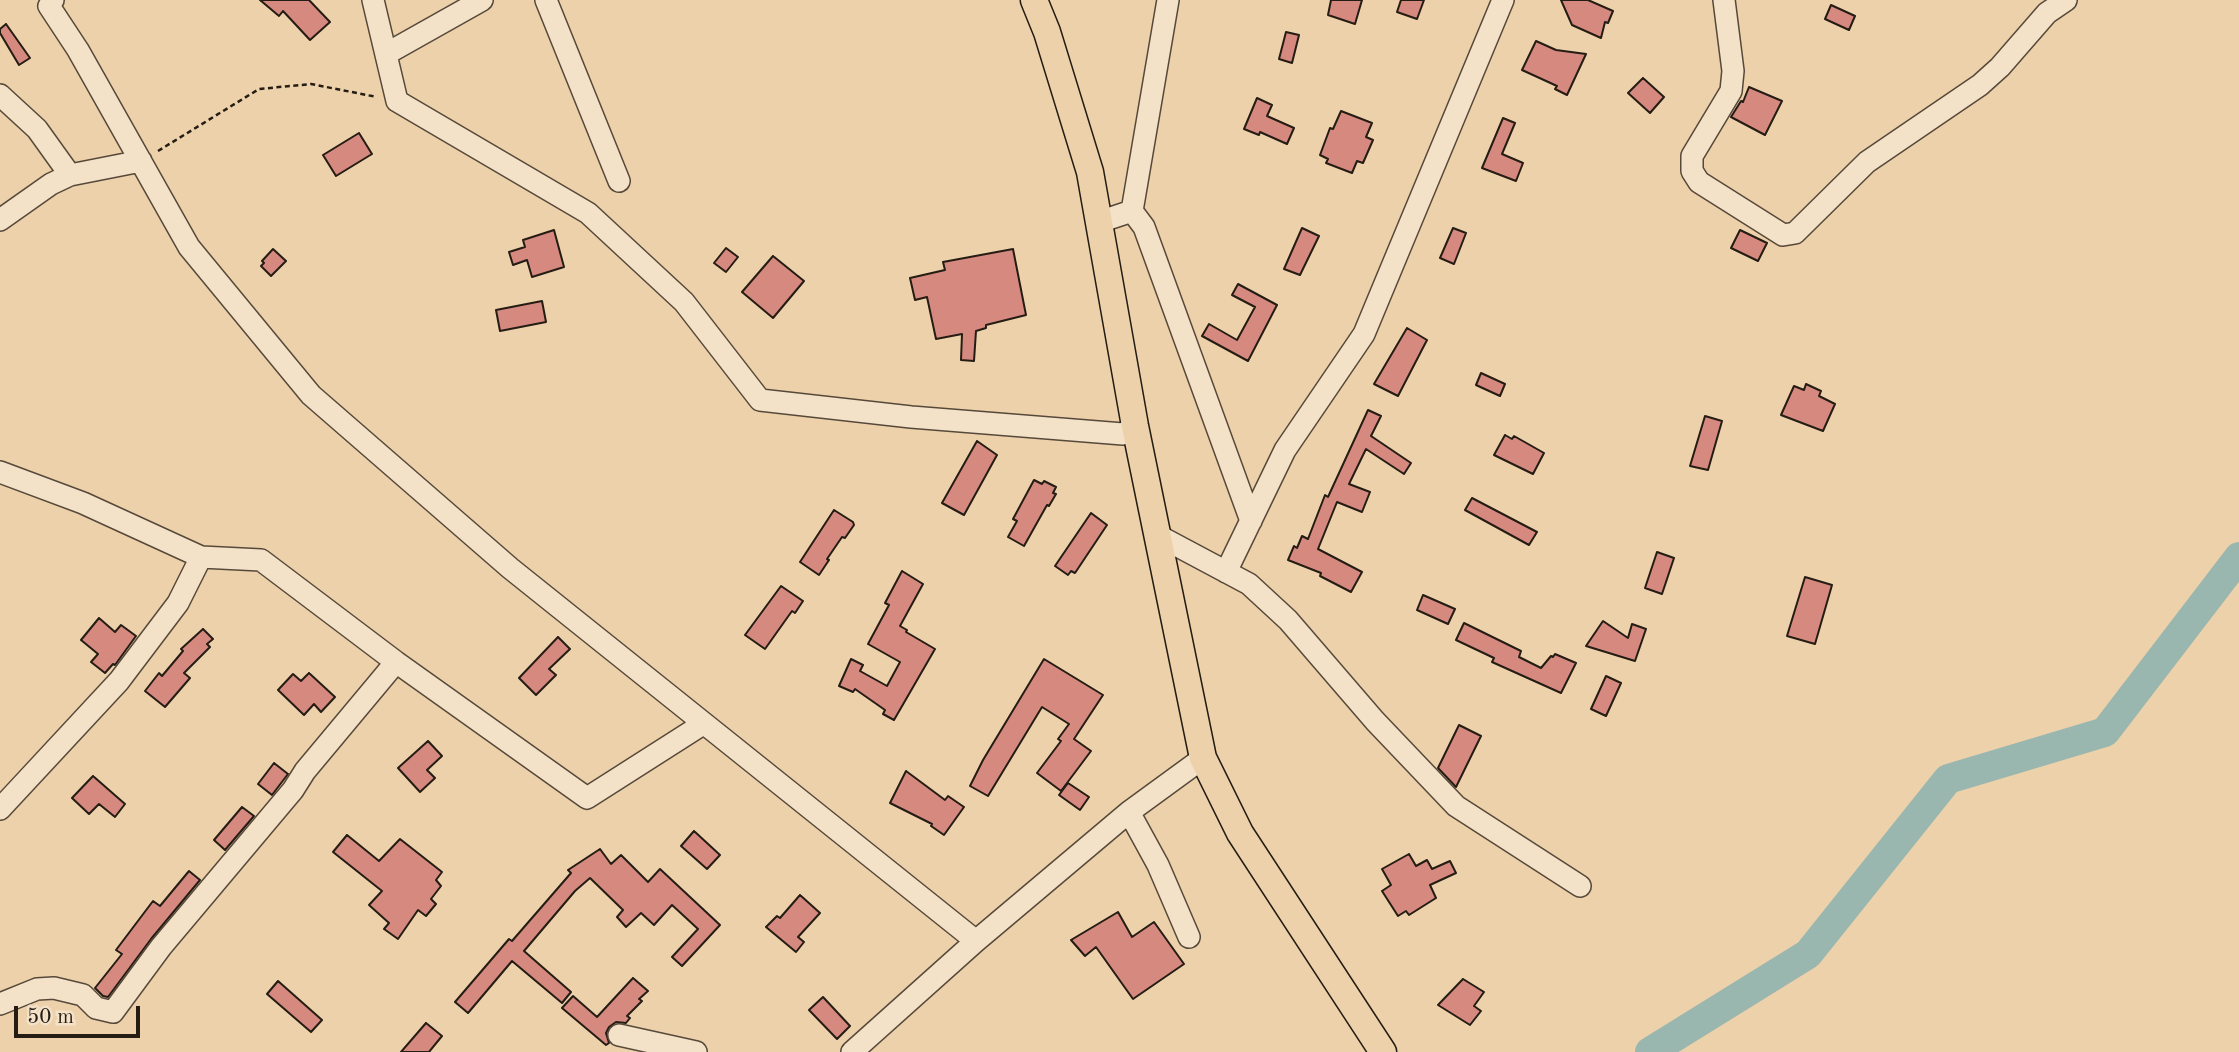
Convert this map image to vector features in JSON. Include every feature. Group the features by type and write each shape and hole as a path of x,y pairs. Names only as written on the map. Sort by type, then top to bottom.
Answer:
{"main road":[{"path":"1034,0 1047,32 1090,172 1135,426 1203,758 1240,833 1383,1052"}],"street":[{"path":"53,0 49,6 78,50 189,247 311,395 510,568 976,942"},
{"path":"373,0 397,101 588,213 684,302 760,400 911,417 1123,434 1135,426"},
{"path":"386,54 482,0"},
{"path":"546,0 619,181"},
{"path":"1168,0 1132,211 1144,227 1251,521"},
{"path":"1226,572 1285,450 1364,334 1503,0"},
{"path":"1724,0 1733,71 1731,91 1692,156 1692,171 1699,182 1783,235 1795,233 1867,162 1980,85 2000,67 2047,13 2066,0"},
{"path":"0,95 37,129 70,175"},
{"path":"0,220 51,184 70,175 141,161"},
{"path":"1098,222 1132,211"},
{"path":"0,472 83,503 201,556 261,560 397,662 587,798 703,724"},
{"path":"1157,536 1249,584 1289,620 1375,721 1456,806 1580,886"},
{"path":"0,809 119,681 178,603 201,556"},
{"path":"0,1004 37,989 54,988 83,995 96,1008 113,1012 161,947 397,662"},
{"path":"852,1052 1129,811 1203,758"},
{"path":"1129,811 1158,865 1189,937"},
{"path":"619,1035 696,1052"}],"path":[{"path":"141,161 259,89 311,85 397,101"}],"building":[{"path":"260,0 309,0 330,22 310,40 283,11 279,16"},
{"path":"1331,0 1362,0 1355,24 1328,15"},
{"path":"1401,0 1424,0 1417,19 1397,12"},
{"path":"1561,0 1588,0 1613,11 1608,23 1605,22 1601,38 1572,25"},
{"path":"1831,5 1855,16 1849,30 1825,19"},
{"path":"6,24 30,58 19,65 0,33 0,29"},
{"path":"1286,32 1299,35 1292,63 1279,59"},
{"path":"1536,41 1556,50 1586,54 1567,95 1555,89 1557,86 1522,70"},
{"path":"1643,78 1664,97 1650,113 1628,93"},
{"path":"1749,87 1782,101 1765,135 1731,117 1741,101 1743,102"},
{"path":"1257,98 1272,105 1267,116 1294,128 1287,144 1260,132 1259,135 1244,129"},
{"path":"1341,111 1372,123 1366,137 1373,140 1363,163 1357,161 1352,173 1326,163 1328,159 1320,155 1330,128 1333,129"},
{"path":"1503,118 1515,123 1502,154 1523,163 1516,181 1482,168"},
{"path":"359,133 372,154 336,176 323,155"},
{"path":"1302,228 1319,236 1300,275 1284,269"},
{"path":"1453,228 1466,233 1454,264 1440,258"},
{"path":"554,230 564,267 532,277 527,260 513,265 509,252 525,247 523,240"},
{"path":"1740,230 1767,243 1758,261 1731,248"},
{"path":"726,248 738,257 726,272 714,263"},
{"path":"273,249 286,261 271,276 261,266"},
{"path":"1013,249 1026,315 986,325 986,328 976,331 974,361 961,360 962,334 936,339 927,297 915,300 910,278 945,270 943,262"},
{"path":"773,256 804,281 773,318 742,292"},
{"path":"1238,284 1277,305 1248,361 1202,336 1209,324 1237,340 1255,307 1232,295"},
{"path":"542,301 546,322 500,331 496,310"},
{"path":"1407,328 1427,340 1398,396 1374,384"},
{"path":"1481,373 1505,384 1500,396 1476,385"},
{"path":"1806,384 1821,391 1819,396 1835,404 1823,431 1781,415 1794,386 1804,390"},
{"path":"1368,410 1381,416 1371,436 1411,463 1404,474 1366,449 1349,484 1370,492 1362,512 1337,502 1318,549 1362,572 1351,592 1320,576 1321,573 1288,560 1302,536 1308,539 1325,495 1328,497"},
{"path":"1705,416 1722,421 1708,470 1690,466"},
{"path":"1505,435 1512,439 1514,436 1544,453 1533,474 1494,455"},
{"path":"977,441 997,455 964,515 942,503"},
{"path":"1034,480 1056,487 1053,493 1056,494 1024,546 1008,537 1017,521 1013,519"},
{"path":"1472,498 1537,532 1529,545 1465,510"},
{"path":"834,510 854,525 845,538 842,537 819,575 800,562"},
{"path":"1091,513 1107,525 1075,573 1071,571 1068,575 1055,566"},
{"path":"1657,552 1674,558 1662,594 1645,588"},
{"path":"902,571 923,584 900,626 935,649 894,720 883,714 885,710 855,689 853,692 839,686 851,659 863,665 860,671 887,686 900,662 868,644 889,605 885,603"},
{"path":"1805,577 1832,585 1815,644 1787,636"},
{"path":"781,586 803,601 795,613 792,611 765,649 745,635"},
{"path":"1423,595 1455,609 1448,624 1417,610"},
{"path":"99,618 115,632 121,625 136,636 115,665 105,673 91,662 98,654 81,640"},
{"path":"1603,621 1628,638 1632,624 1646,629 1635,661 1586,646"},
{"path":"1464,623 1521,651 1519,657 1541,668 1555,654 1576,663 1561,693 1492,662 1494,658 1456,640"},
{"path":"203,629 213,639 207,644 210,647 184,673 190,678 165,707 145,691 159,673 162,676 183,651 181,649"},
{"path":"558,637 570,649 549,669 556,675 536,695 519,678"},
{"path":"1044,659 1103,695 1074,739 1091,751 1061,791 1037,773 1061,741 1058,739 1069,724 1042,707 988,796 970,786"},
{"path":"309,673 335,697 321,712 314,704 304,715 278,690 293,674 301,681"},
{"path":"1606,676 1621,683 1606,716 1591,709"},
{"path":"1459,725 1481,736 1456,787 1438,768"},
{"path":"428,741 442,756 427,770 435,778 420,792 398,768"},
{"path":"274,763 288,774 272,795 258,784"},
{"path":"906,771 945,800 948,796 964,807 944,835 931,826 932,824 890,803"},
{"path":"93,776 125,804 115,817 99,804 89,814 72,798"},
{"path":"1068,783 1089,797 1080,810 1059,795"},
{"path":"242,807 254,816 225,850 214,840"},
{"path":"694,831 720,855 707,869 681,846"},
{"path":"347,835 379,861 400,839 442,872 436,880 441,886 431,899 436,904 426,916 418,910 398,939 384,929 389,923 369,905 382,891 333,852"},
{"path":"600,849 611,864 621,855 648,882 660,869 720,925 682,966 672,957 698,929 672,905 654,925 641,913 626,927 617,917 623,910 590,878 575,891 524,951 571,992 562,1003 512,961 468,1013 455,1002 571,873 568,870"},
{"path":"1409,854 1416,866 1427,860 1432,869 1450,861 1456,873 1430,885 1436,898 1409,915 1406,911 1398,916 1382,891 1391,885 1382,869"},
{"path":"189,871 200,880 108,997 103,996 95,988 122,954 116,950 153,901 160,906"},
{"path":"800,895 820,913 798,937 804,942 796,952 766,927 777,916 780,918"},
{"path":"1118,912 1132,937 1154,922 1184,964 1133,999 1096,947 1085,956 1071,940"},
{"path":"633,978 648,991 627,1016 630,1018 626,1023 616,1022 609,1027 606,1033 609,1043 606,1045 562,1008 573,996 597,1017"},
{"path":"1463,979 1484,992 1474,1006 1481,1011 1470,1025 1438,1005"},
{"path":"278,981 322,1020 311,1032 267,994"},
{"path":"823,997 850,1026 837,1039 809,1010"},
{"path":"426,1023 442,1036 429,1052 401,1052"}],"waterway":[{"path":"1650,1052 1808,954 1948,779 2105,732 2239,557"}]}
